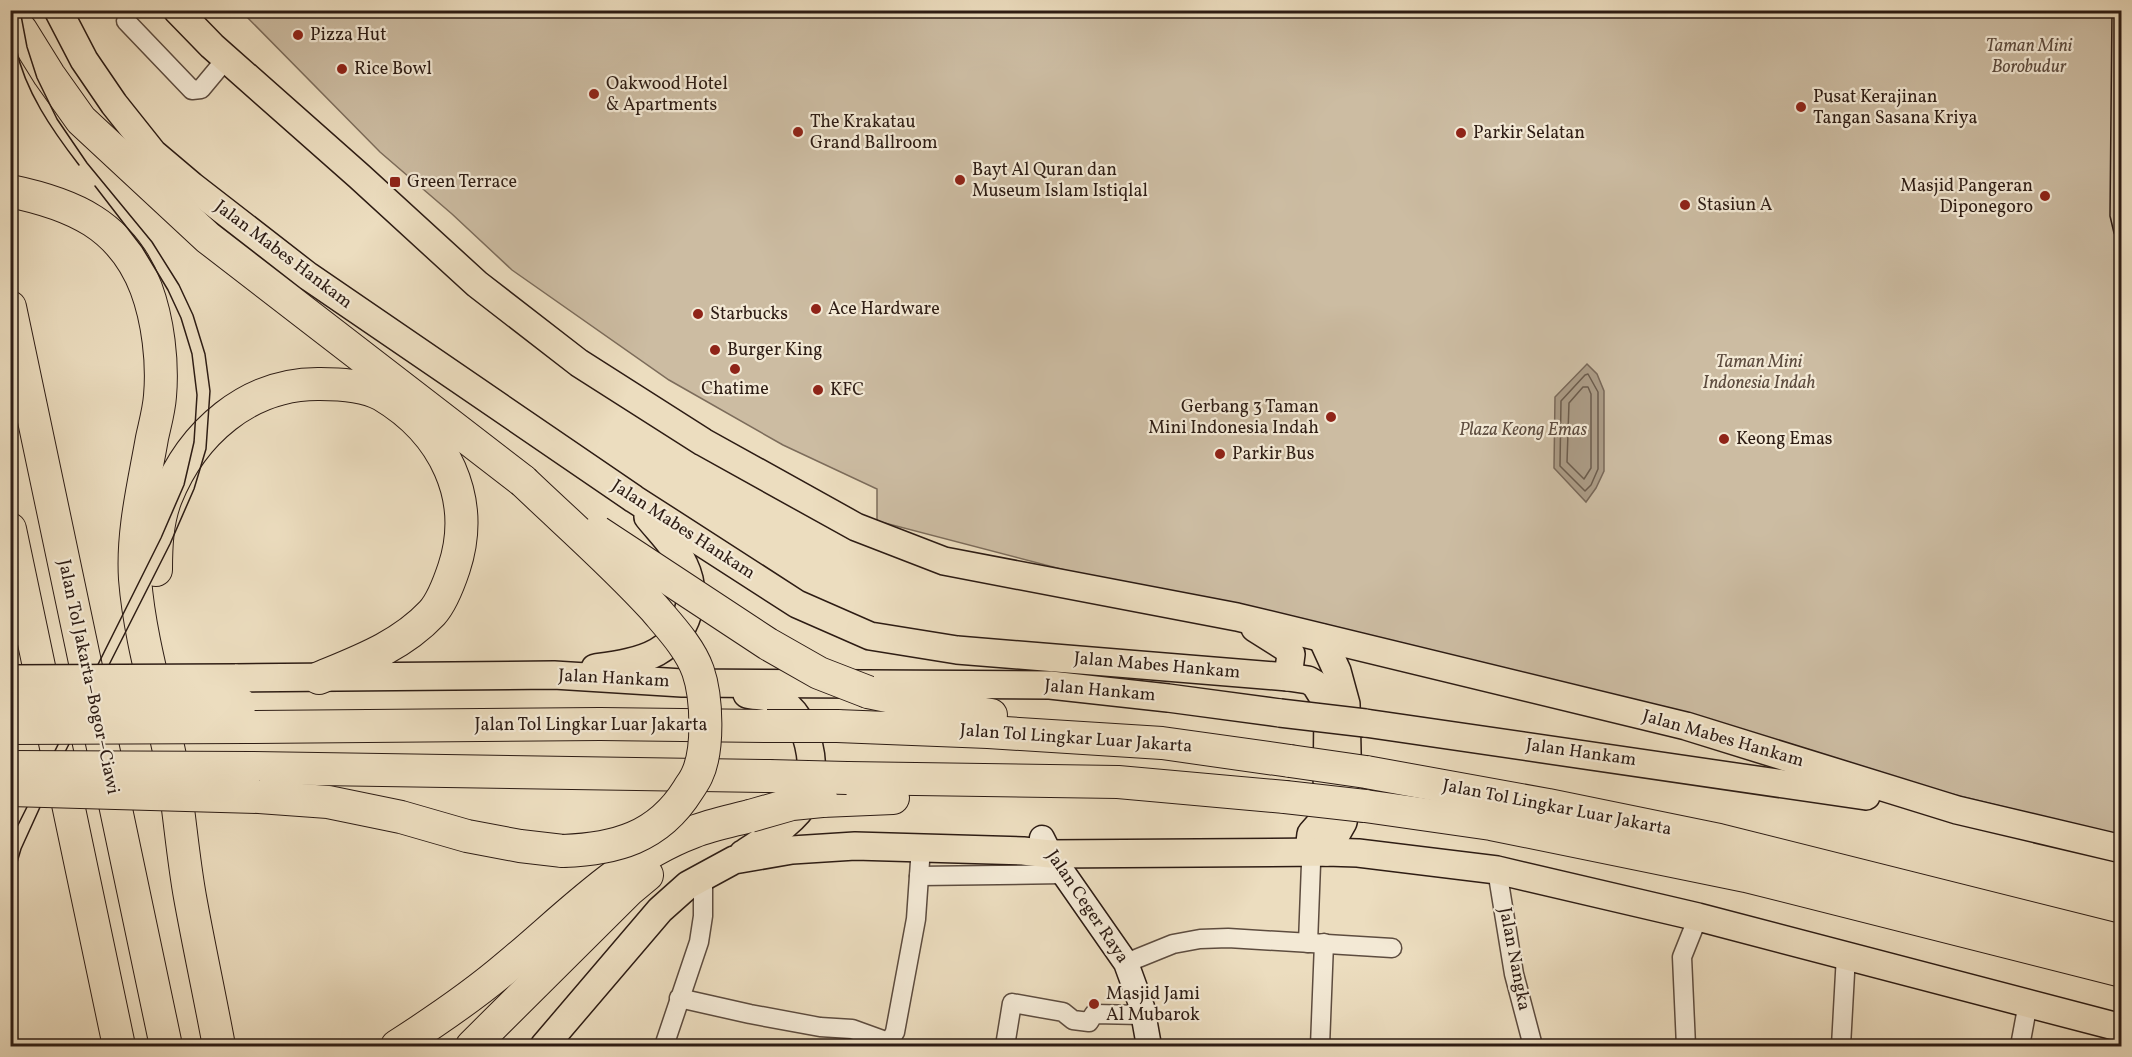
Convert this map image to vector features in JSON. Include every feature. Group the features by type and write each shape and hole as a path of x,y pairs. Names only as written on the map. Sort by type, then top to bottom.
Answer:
{"highway":[{"path":"16,19 49,75 81,120 208,238 522,481 768,644 819,673 868,692 936,706 1162,743"},
{"path":"10,191 40,197 74,209 99,224 126,249 138,270 152,309 157,335 160,396 137,520 135,577 140,623 171,762 190,896 219,1047"},
{"name":"Jalan Tol Jakarta–Bogor–Ciawi","path":"10,307 166,1047"},
{"path":"171,762 169,703 155,583 157,535 165,499 195,448 217,421 243,403 274,389 307,384 344,384 380,394 420,424 436,444 449,466 462,503 462,537 449,583 434,611 408,634 377,654 318,678"},
{"path":"10,790 259,797 328,802 401,816 467,836 563,851 591,850 622,843 646,833 668,815 685,795 698,774 703,752 704,695 698,670 685,646 628,580 522,481"},
{"path":"10,529 119,1047"},
{"path":"10,703 240,703"},
{"name":"Jalan Tol Lingkar Luar Jakarta","path":"10,728 240,703 600,724 837,726 988,732 1162,743 1366,772 1548,805 1719,840 2121,941"},
{"name":"Jalan Tol Lingkar Luar Jakarta","path":"10,767 250,768 1118,782 1285,797 1491,824 1746,876 2121,971"},
{"path":"397,1047 461,1004 507,968 600,887 639,861 693,831 792,804 1015,792 1118,782"},
{"path":"472,1047 629,890 649,873 750,816"}],"main road":[{"name":"Jalan Mabes Hankam","path":"58,10 84,60 114,104 153,153 192,186 308,276 634,499 797,604 870,636 957,650 1288,677 1308,680 1315,684 1328,705 1327,805 1318,847"},
{"name":"Jalan Mabes Hankam","path":"177,10 226,59 477,284 579,363 712,448 856,527 944,561 1237,617 1686,726 1957,810 2121,849"},
{"path":"554,675 619,664 655,653 668,645 689,615 690,580 683,563 634,499"},
{"path":"1237,617 1285,647 1291,654 1288,677"},
{"path":"1318,847 1343,822 1348,799 1346,704 1337,671 1322,638"},
{"name":"Jalan Hankam","path":"10,679 240,703 318,678 554,675 682,683 1050,685 1365,723 1568,751 1957,810"},
{"path":"544,1047 660,910 680,890 734,860 776,831 797,813 806,801 810,786 809,747 803,725 790,708 777,699 682,683"},
{"path":"734,860 820,848 921,847 1045,854 1318,847 1497,870 1698,917 2121,1028"},
{"name":"Jalan Ceger Raya","path":"1045,854 1126,963 1142,1007 1149,1047"}],"street":[{"path":"126,21 192,90 201,89 226,59"},
{"path":"679,998 820,1027 852,1029 886,1044 895,1032 916,919 921,847"},
{"path":"1318,847 1316,943 1320,1047"},
{"path":"947,876 948,848"},
{"path":"919,876 947,876 1045,854"},
{"name":"Jalan Nangka","path":"1497,870 1514,974 1533,1047"},
{"path":"664,1047 699,942 703,916 703,876"},
{"path":"1686,1047 1682,957 1698,917"},
{"path":"1126,963 1173,944 1200,939 1228,938 1392,948"},
{"path":"1841,1047 1846,955"},
{"path":"1005,1047 1012,1002 1063,1012 1073,1020 1089,1022 1094,1014 1142,1015"},
{"path":"2020,1047 2028,1003"}],"green space":[{"name":"Taman Mini Indonesia Indah","path":"241,11 2121,11 2121,836 1340,642 877,521 877,489 783,445 669,380 512,270 380,152"}],"water":[{"path":"1587,364 1597,374 1604,391 1604,471 1586,502 1554,468 1555,397"}],"tram line":[{"path":"10,886 21,849 66,750 170,544 194,489 206,449 210,391 205,354 193,315 179,285 152,242 87,163 57,119 37,78 27,47 20,10"},
{"path":"2112,10 2110,216 2114,233 2122,250"},
{"path":"10,11 16,48 26,80 41,110 79,165"},
{"path":"10,841 161,538 184,485 194,442 197,395 192,354 181,318 168,290 142,247 95,186"},
{"path":"10,998 19,1046"}],"place":[{"name":"Pizza Hut","path":"298,35"},
{"name":"Rice Bowl","path":"342,69"},
{"name":"Oakwood Hotel & Apartments","path":"594,94"},
{"name":"Pusat Kerajinan Tangan Sasana Kriya","path":"1801,107"},
{"name":"The Krakatau Grand Ballroom","path":"798,132"},
{"name":"Parkir Selatan","path":"1461,133"},
{"name":"Bayt Al Quran dan Museum Islam Istiqlal","path":"960,180"},
{"name":"Green Terrace","path":"395,182"},
{"name":"Masjid Pangeran Diponegoro","path":"2045,196"},
{"name":"Stasiun A","path":"1685,205"},
{"name":"Ace Hardware","path":"816,309"},
{"name":"Starbucks","path":"698,314"},
{"name":"Burger King","path":"715,350"},
{"name":"Chatime","path":"735,369"},
{"name":"KFC","path":"818,390"},
{"name":"Gerbang 3 Taman Mini Indonesia Indah","path":"1331,417"},
{"name":"Keong Emas","path":"1724,439"},
{"name":"Parkir Bus","path":"1220,454"},
{"name":"Masjid Jami Al Mubarok","path":"1094,1004"}],"park label":[{"name":"Taman Mini Borobudur","path":"2029,56"},
{"name":"Plaza Keong Emas","path":"1523,430"}]}
